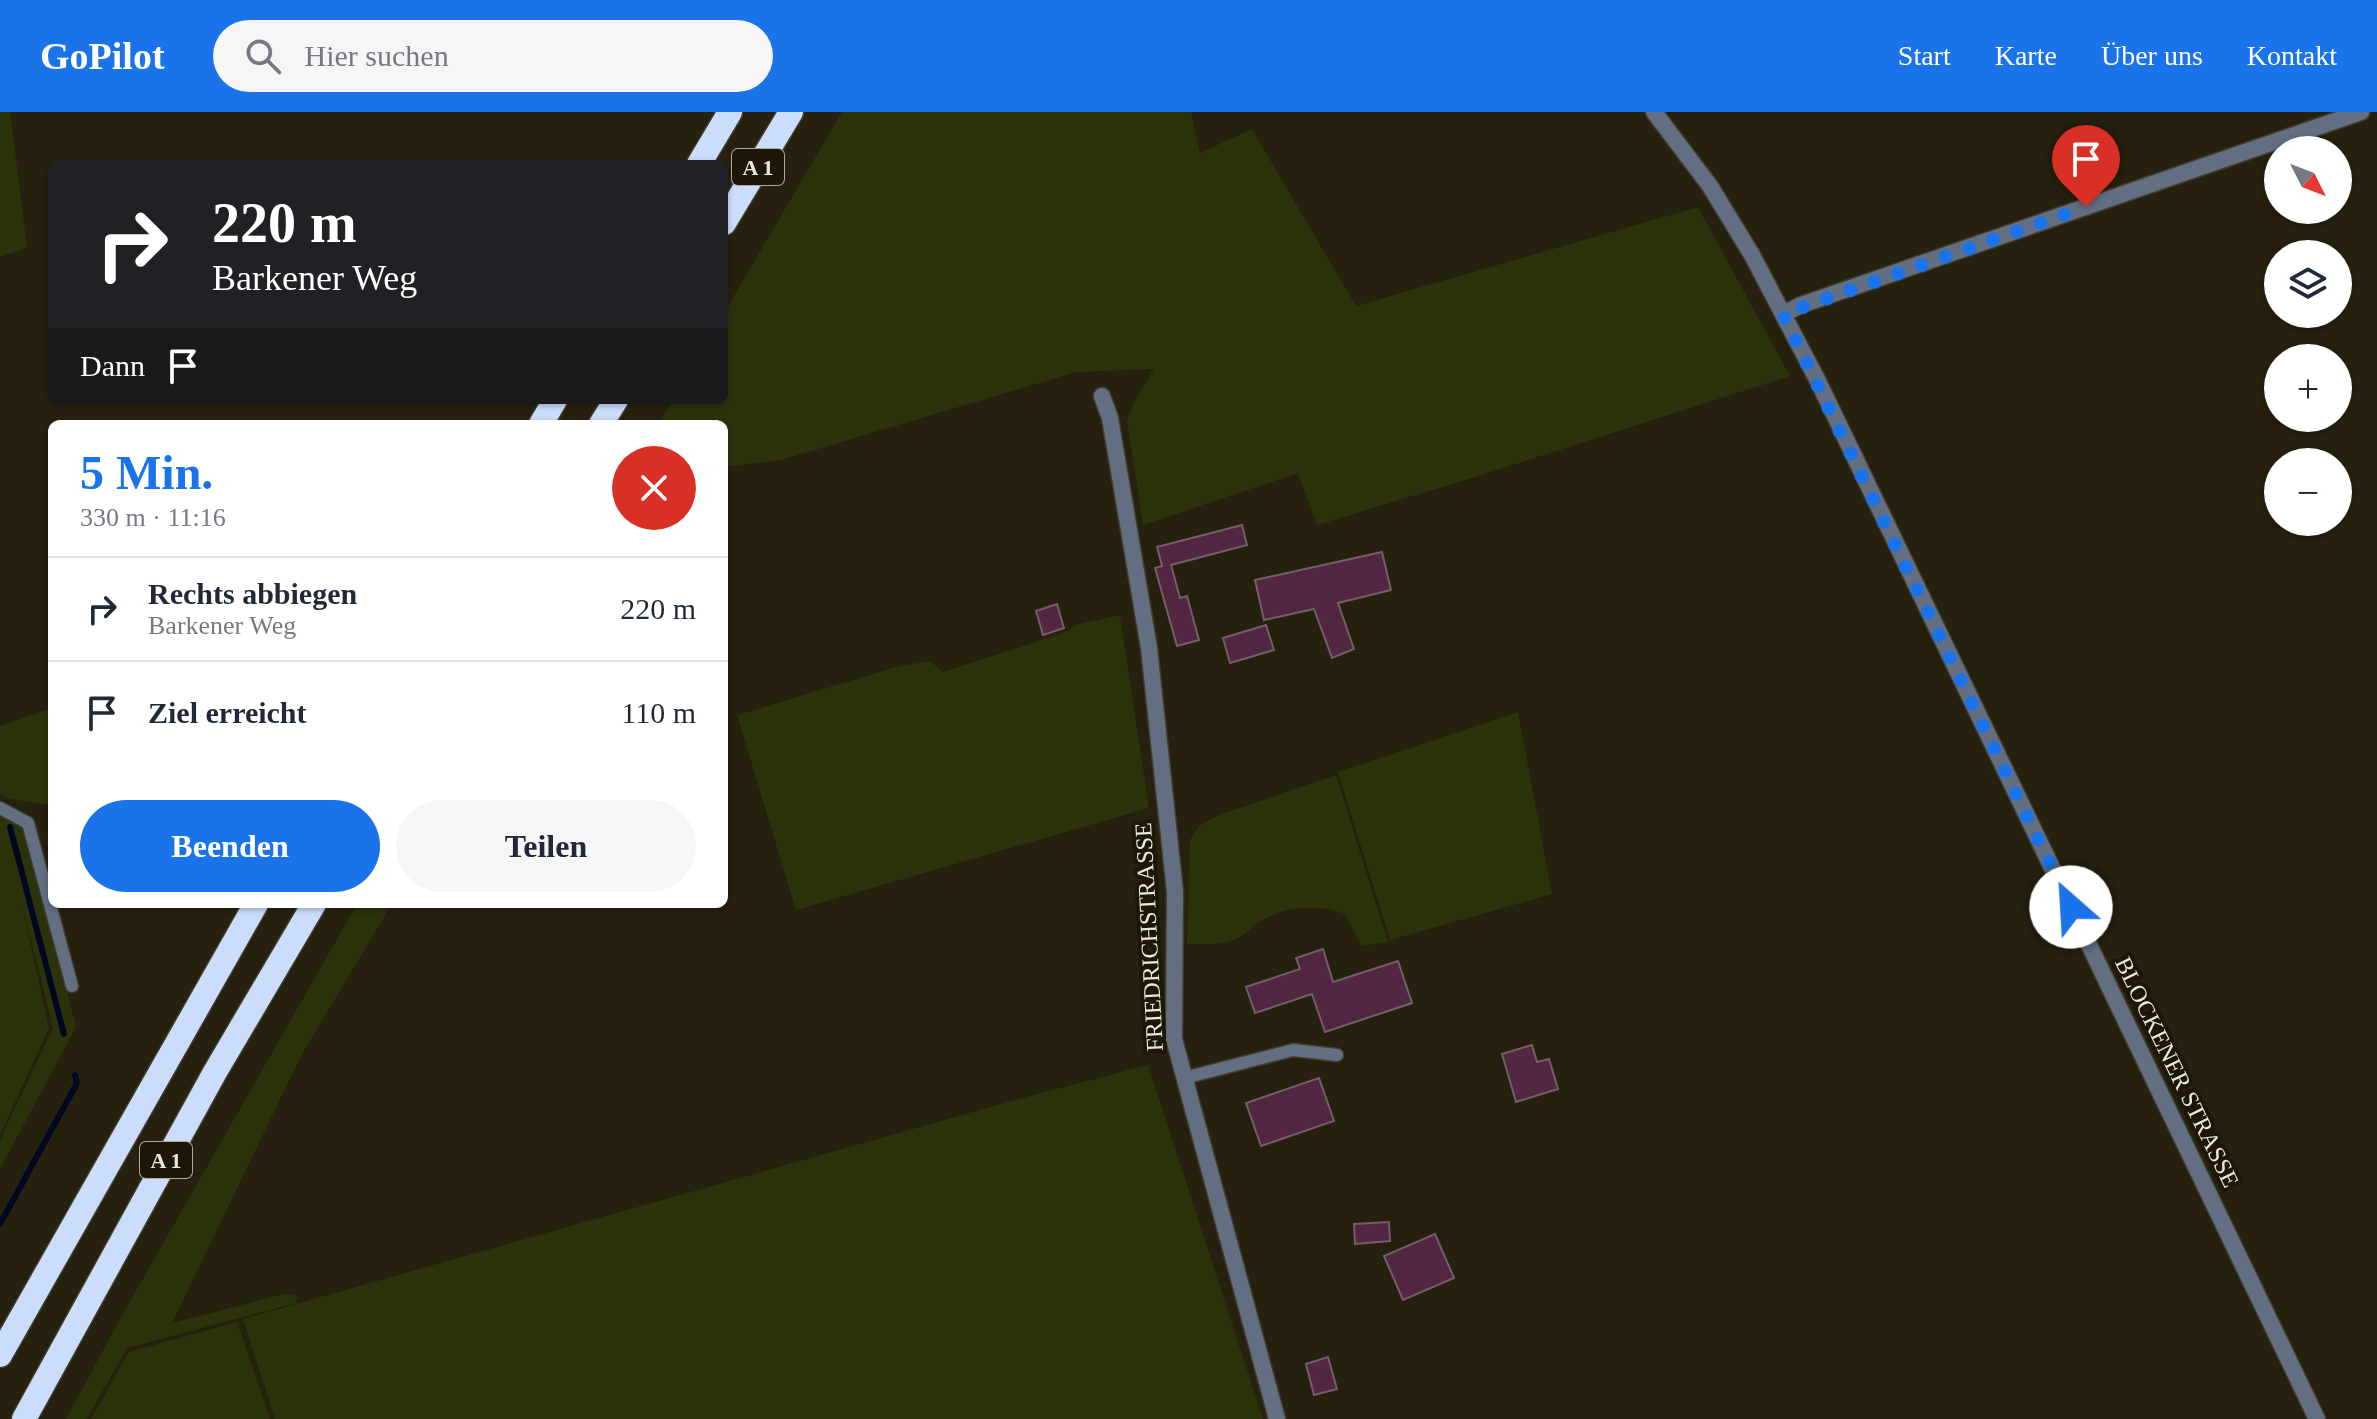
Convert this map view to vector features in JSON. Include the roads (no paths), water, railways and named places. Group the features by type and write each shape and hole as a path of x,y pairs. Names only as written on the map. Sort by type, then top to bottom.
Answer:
{"highway":[{"name":"A 1","path":"701,160 730,112"},
{"name":"A 1","path":"728,216 791,112"},
{"name":"A 1","path":"0,1355 254,908"},
{"name":"A 1","path":"24,1419 215,1072 312,908"}],"street":[{"name":"BLOCKENER STRASSE","path":"1654,112 1710,186 1783,314 2317,1419"},
{"path":"1783,314 1801,305 2361,112"},
{"name":"FRIEDRICHSTRASSE","path":"1102,396 1110,418 1149,648 1175,892 1174,1039 1277,1419"}],"lane":[{"path":"0,808 28,823 48,897"},
{"path":"51,908 72,986"},
{"path":"1184,1078 1293,1050 1337,1055"}],"waterway":[{"path":"10,827 64,1034"},
{"path":"0,1224 77,1083 75,1075"}]}
